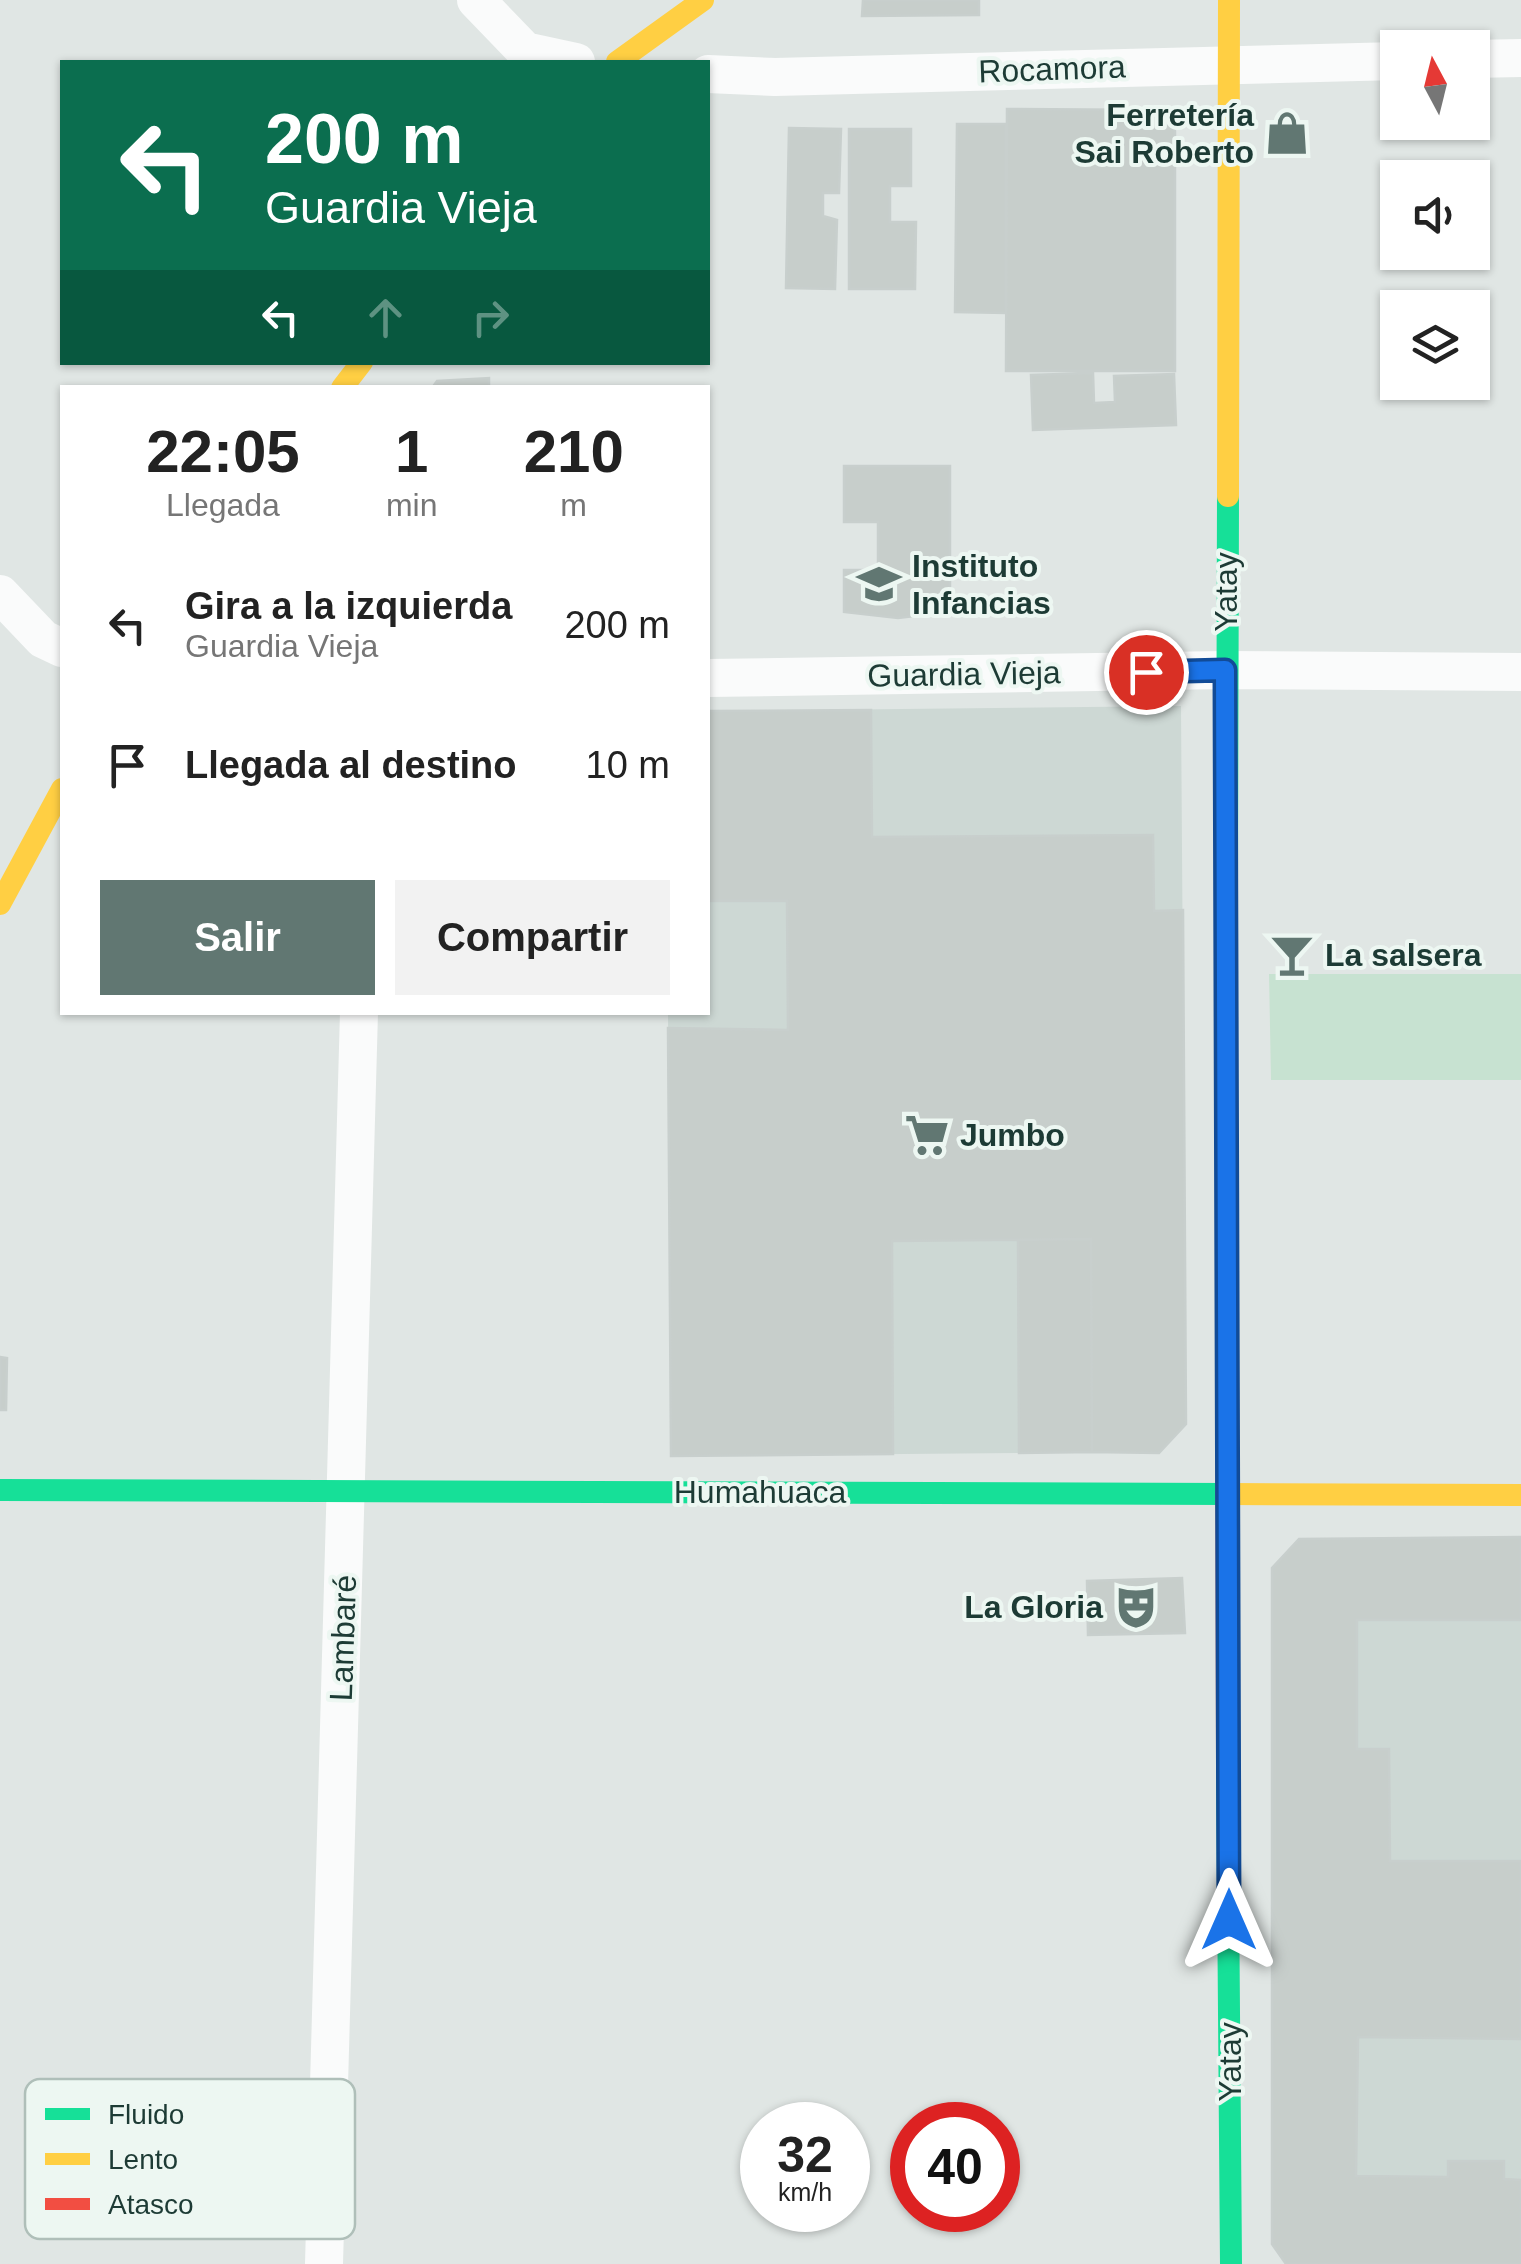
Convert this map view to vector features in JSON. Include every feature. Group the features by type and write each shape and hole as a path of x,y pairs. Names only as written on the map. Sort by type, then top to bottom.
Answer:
{"street":[{"path":"476,0 525,52 566,60"},
{"path":"620,60 703,0"},
{"name":"Yatay","path":"1229,0 1225,670 1231,2264"},
{"path":"1490,59 1521,58"},
{"name":"Rocamora","path":"710,74 774,77 1380,61"},
{"path":"345,385 362,365"},
{"path":"0,594 43,638 60,647"},
{"name":"Guardia Vieja","path":"710,678 1225,670 1521,672"},
{"path":"0,904 60,793"},
{"name":"Lambaré","path":"330,2079 359,1015"},
{"name":"Humahuaca","path":"0,1490 1521,1494"},
{"name":"Lambaré","path":"324,2264 325,2239"}],"shaded area":[{"name":"Jumbo","path":"1181,706 1186,1424 1159,1453 1092,1452 1091,1240 1018,1241 1019,1453 671,1456 668,1015 710,1015 710,711"},
{"path":"1521,1537 1521,2264 1272,2244 1272,1568 1299,1539"}],"green space":[{"path":"1269,974 1521,974 1521,1080 1271,1080"}],"building":[{"path":"863,0 979,0 979,15 862,16"},
{"path":"1007,109 1158,110 1175,131 1175,371 1006,371"},
{"path":"957,124 1006,124 1006,313 955,312"},
{"path":"789,128 841,129 839,193 823,193 823,216 837,220 835,289 786,288"},
{"path":"849,129 911,129 911,186 890,186 890,222 916,222 915,289 849,289"},
{"path":"1093,373 1094,403 1115,402 1114,376 1174,374 1176,425 1033,430 1031,375"},
{"path":"489,378 489,385 434,385 437,381"},
{"path":"844,466 950,466 950,612 898,618 844,612 844,570 878,570 878,522 844,522"},
{"name":"Jumbo","path":"871,710 872,837 1153,835 1154,911 1183,910 1186,1424 1159,1453 1092,1452 1091,1239 892,1241 893,1454 671,1456 668,1028 788,1030 787,901 710,901 710,711"},
{"path":"1091,1239 1092,1452 1019,1453 1018,1240"},
{"path":"0,1357 7,1358 6,1410 0,1410"},
{"path":"1521,1537 1521,1620 1357,1620 1357,1749 1389,1749 1390,1861 1521,1861 1521,2039 1358,2037 1356,2176 1448,2177 1448,2161 1504,2161 1504,2179 1521,2180 1521,2264 1286,2264 1272,2244 1272,1568 1299,1539"},
{"name":"La Gloria","path":"1182,1578 1185,1633 1088,1635 1087,1581"}],"traffic: fast":[{"path":"1226,1261 1228,496"},
{"path":"0,1490 1228,1494"},
{"path":"1227,1759 1231,2264"}],"traffic: slow":[{"path":"620,60 703,0"},
{"path":"1228,496 1229,0"},
{"path":"344,385 360,365"},
{"path":"0,904 60,793"},
{"path":"1228,1494 1521,1495"}],"traffic: jam":[{"path":"1226,1261 1227,1759"}],"place":[{"name":"Ferretería Sai Roberto","path":"1287,133"},
{"name":"Instituto Infancias","path":"879,584"},
{"name":"La salsera","path":"1292,955"},
{"name":"Jumbo","path":"927,1135"},
{"name":"La Gloria","path":"1136,1607"}],"route":[{"path":"1146,672 1225,670 1229,1920"}]}
